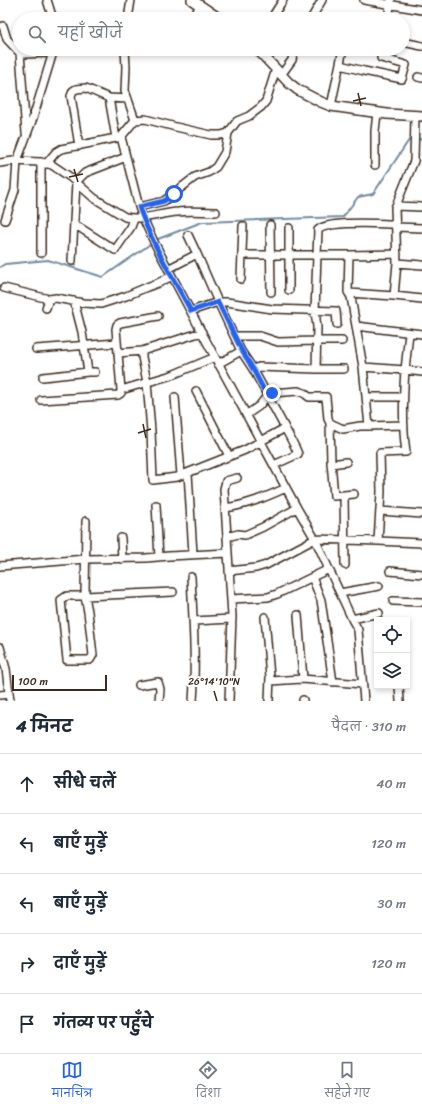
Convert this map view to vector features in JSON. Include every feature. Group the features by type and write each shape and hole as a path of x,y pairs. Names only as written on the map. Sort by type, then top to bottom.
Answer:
{"main road":[{"path":"196,3 210,12"},
{"path":"263,56 298,90 331,106 377,113 419,116"}],"street":[{"path":"47,0 51,12"},
{"path":"129,12 131,0"},
{"path":"275,12 283,0"},
{"path":"315,12 322,0"},
{"path":"364,0 391,2 422,10"},
{"path":"389,12 391,2"},
{"path":"3,26 7,39 12,44"},
{"path":"410,43 422,46"},
{"path":"20,56 26,135"},
{"path":"6,220 15,190 17,161 51,56"},
{"path":"125,56 125,91 135,120"},
{"path":"139,207 164,201 195,177 209,172 216,167 225,152 228,133 237,121 249,116 266,100 278,72 292,60 293,56"},
{"path":"331,106 342,56"},
{"path":"340,65 402,79 406,65 381,58 381,56"},
{"path":"79,146 72,96 73,91 76,89 86,88 109,98 128,99"},
{"path":"109,98 119,138 126,157 143,218 168,269 246,415 315,539 358,630 364,701"},
{"path":"374,165 377,113"},
{"path":"394,296 397,263 396,206 414,160 419,116"},
{"path":"40,253 44,163 56,152 61,149 119,138 135,120 146,119 212,135 228,133"},
{"path":"72,261 76,182 85,173 126,157"},
{"path":"414,160 422,164"},
{"path":"0,163 17,161 52,165 70,177 94,198 125,217 134,219 178,212 216,212"},
{"path":"396,206 422,207"},
{"path":"74,224 115,250 131,227 134,219"},
{"path":"316,369 315,311 318,230 334,224 422,228"},
{"path":"270,225 271,292"},
{"path":"241,279 243,226"},
{"path":"289,228 290,290"},
{"path":"188,235 242,351 298,454 274,465"},
{"path":"168,269 198,254"},
{"path":"242,255 397,254"},
{"path":"349,255 348,292 351,297 363,367 369,426"},
{"path":"397,263 422,265"},
{"path":"4,288 49,299 56,298 83,303 101,304 126,296 172,276"},
{"path":"349,293 422,299"},
{"path":"46,308 49,299"},
{"path":"43,376 92,372 74,301"},
{"path":"191,311 218,302 272,309 336,311 337,324"},
{"path":"41,400 118,395 121,393 117,326 120,323 158,316"},
{"path":"356,326 422,334"},
{"path":"118,353 142,351 202,332"},
{"path":"378,541 382,492 380,454 406,452 403,397 409,333"},
{"path":"235,336 260,336 278,342 342,341"},
{"path":"36,349 117,342"},
{"path":"142,351 147,382 151,431 152,480 177,477 245,450 260,440 285,428"},
{"path":"121,390 172,375 242,351"},
{"path":"253,369 259,367 344,369"},
{"path":"363,367 422,372"},
{"path":"196,391 229,456"},
{"path":"246,415 260,406 267,396 272,393 298,391 309,397 326,397 328,419 330,423 331,464 334,496 354,494"},
{"path":"176,397 193,554"},
{"path":"366,397 403,397"},
{"path":"330,423 343,429 360,426 404,425"},
{"path":"331,464 346,462"},
{"path":"229,701 232,619 224,489 226,481 237,478"},
{"path":"225,508 237,507 286,488"},
{"path":"344,495 345,565"},
{"path":"156,505 159,557"},
{"path":"227,536 238,534 245,535 297,508"},
{"path":"380,511 422,514"},
{"path":"86,521 85,596 92,655 90,660 67,660 61,600 67,596 85,596 173,592"},
{"path":"121,538 122,559"},
{"path":"229,571 256,568 266,565 315,539 422,543"},
{"path":"0,566 86,559 122,559 228,553"},
{"path":"231,599 268,597 329,569"},
{"path":"390,571 422,574"},
{"path":"190,577 194,621 195,674 193,701"},
{"path":"312,577 322,600 333,682"},
{"path":"340,593 379,586"},
{"path":"393,601 422,602"},
{"path":"352,619 379,613"},
{"path":"298,615 303,679"},
{"path":"265,617 270,681 269,701"},
{"path":"194,621 232,619"},
{"path":"0,647 10,697 0,695"},
{"path":"270,681 303,679 362,684"},
{"path":"139,685 158,682 160,689 159,701"},
{"path":"399,689 400,701"}],"waterway":[{"path":"158,239 202,222 343,217 358,197 373,194 409,140"},
{"path":"0,267 5,264 48,260 103,277 149,245"}],"route":[{"path":"174,194 164,201 139,207 154,242 191,311 218,302 242,351 267,396 272,393"}]}
